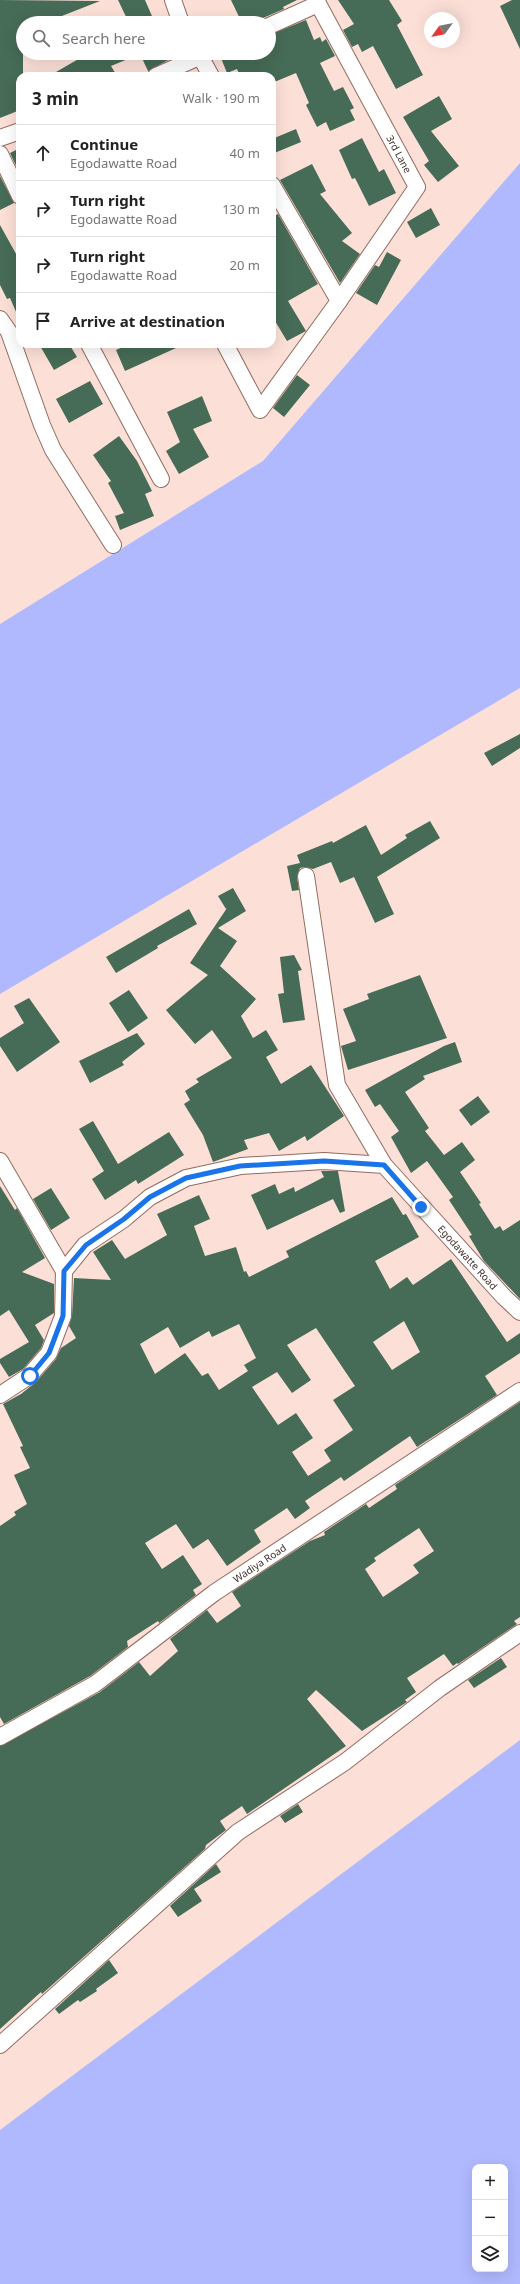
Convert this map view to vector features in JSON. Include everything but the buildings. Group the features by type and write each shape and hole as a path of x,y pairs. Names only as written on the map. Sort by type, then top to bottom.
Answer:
{"street":[{"path":"173,0 179,16"},
{"path":"276,22 317,2"},
{"name":"3rd Lane","path":"317,2 417,187 339,300"},
{"path":"164,72 189,60"},
{"path":"202,60 209,72"},
{"path":"0,138 16,132"},
{"path":"0,154 16,188"},
{"path":"226,348 260,410 339,300 276,192"},
{"path":"0,319 9,332 42,425 53,450 113,545"},
{"path":"91,348 161,479"},
{"name":"Egodawatte Road","path":"306,876 337,1085 384,1165 504,1297 520,1312"},
{"path":"0,1161 64,1271 63,1316 49,1353 30,1376 0,1395"},
{"path":"64,1271 86,1245 124,1219 150,1197 186,1178 240,1166 324,1161 384,1165"},
{"name":"Wadiya Road","path":"0,1737 95,1684 214,1593 520,1391"},
{"path":"0,2044 238,1832 345,1762 440,1688 520,1633"}],"water":[{"path":"520,163 520,688 0,994 0,624 263,461"},
{"path":"520,1740 520,2284 0,2284 0,2130"}],"route":[{"path":"30,1376 49,1353 63,1316 64,1271 86,1245 108,1228 124,1219 150,1197 186,1178 240,1166 324,1161 384,1165 421,1207"}]}
